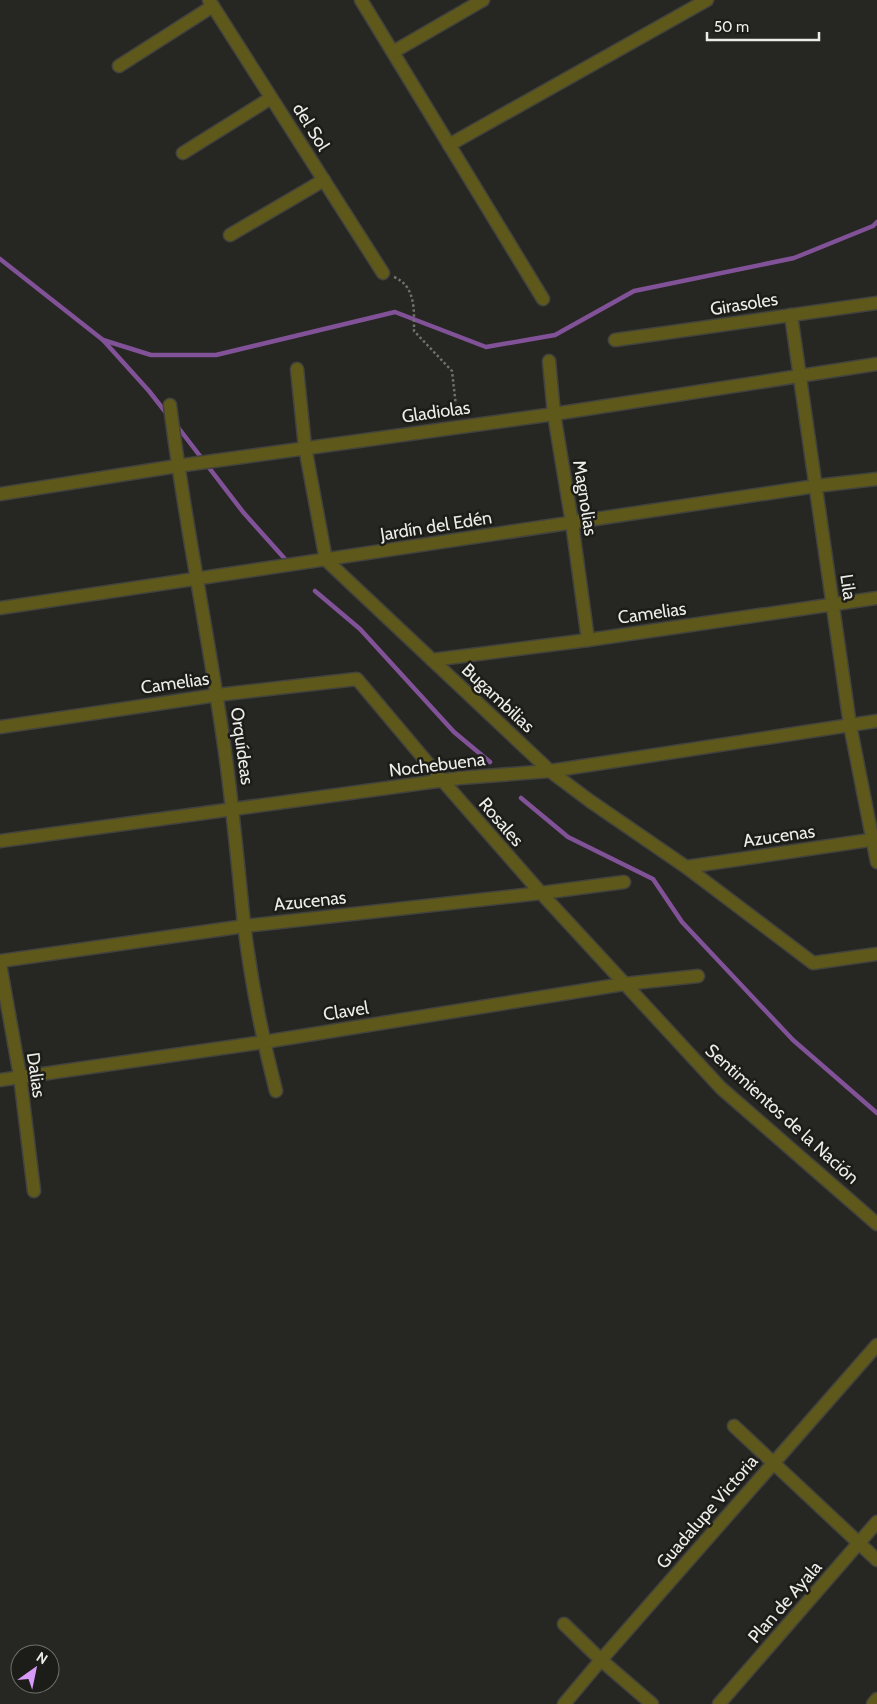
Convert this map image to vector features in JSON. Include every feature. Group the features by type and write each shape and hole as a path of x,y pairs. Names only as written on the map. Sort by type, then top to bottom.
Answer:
{"street":[{"path":"361,0 543,299"},
{"path":"393,52 483,0"},
{"path":"449,145 707,0"},
{"path":"119,66 211,3"},
{"name":"del Sol","path":"211,3 383,273"},
{"path":"182,153 271,98"},
{"path":"230,235 324,180"},
{"name":"Girasoles","path":"615,340 877,303"},
{"name":"Lila","path":"792,315 850,725 875,839 877,862"},
{"name":"Magnolias","path":"549,360 554,414 572,523 588,640"},
{"name":"Gladiolas","path":"0,494 305,447 554,414 877,364"},
{"path":"298,368 305,447 326,560"},
{"name":"Orquídeas","path":"170,405 182,465 196,579 217,694 233,810 245,926 264,1042 276,1091"},
{"name":"Jardín del Edén","path":"0,608 816,486 877,479"},
{"name":"Bugambilias","path":"326,560 550,771 686,867 813,963 877,954"},
{"name":"Camelias","path":"432,660 588,640 877,598"},
{"name":"Camelias","path":"0,727 217,694 357,679"},
{"name":"Rosales","path":"357,679 442,780 624,984"},
{"name":"Nochebuena","path":"0,841 442,780 550,771 877,721"},
{"name":"Azucenas","path":"686,867 875,839"},
{"name":"Azucenas","path":"0,962 245,926 624,882"},
{"name":"Dalias","path":"0,962 20,1076 34,1191"},
{"name":"Clavel","path":"0,1080 264,1042 624,984 698,976"},
{"name":"Sentimientos de la Nación","path":"624,984 721,1088 877,1224"},
{"name":"Guadalupe Victoria","path":"564,1704 773,1462 877,1345"},
{"path":"734,1426 877,1560"},
{"name":"Plan de Ayala","path":"719,1704 877,1522"},
{"path":"564,1624 601,1660 652,1704"},
{"path":"873,1704 877,1699"}],"path":[{"path":"383,273 401,280 410,288 414,308 414,331 452,372 458,427"}],"waterway":[{"path":"103,340 151,355 216,355 395,312 486,347 555,335 634,291 794,258 873,226 877,222"},
{"path":"0,259 103,340 167,414"},
{"path":"177,426 243,512 285,559"},
{"path":"315,591 360,629 454,732 490,762"},
{"path":"521,798 568,837 653,879 682,922 793,1040 877,1113"}]}
